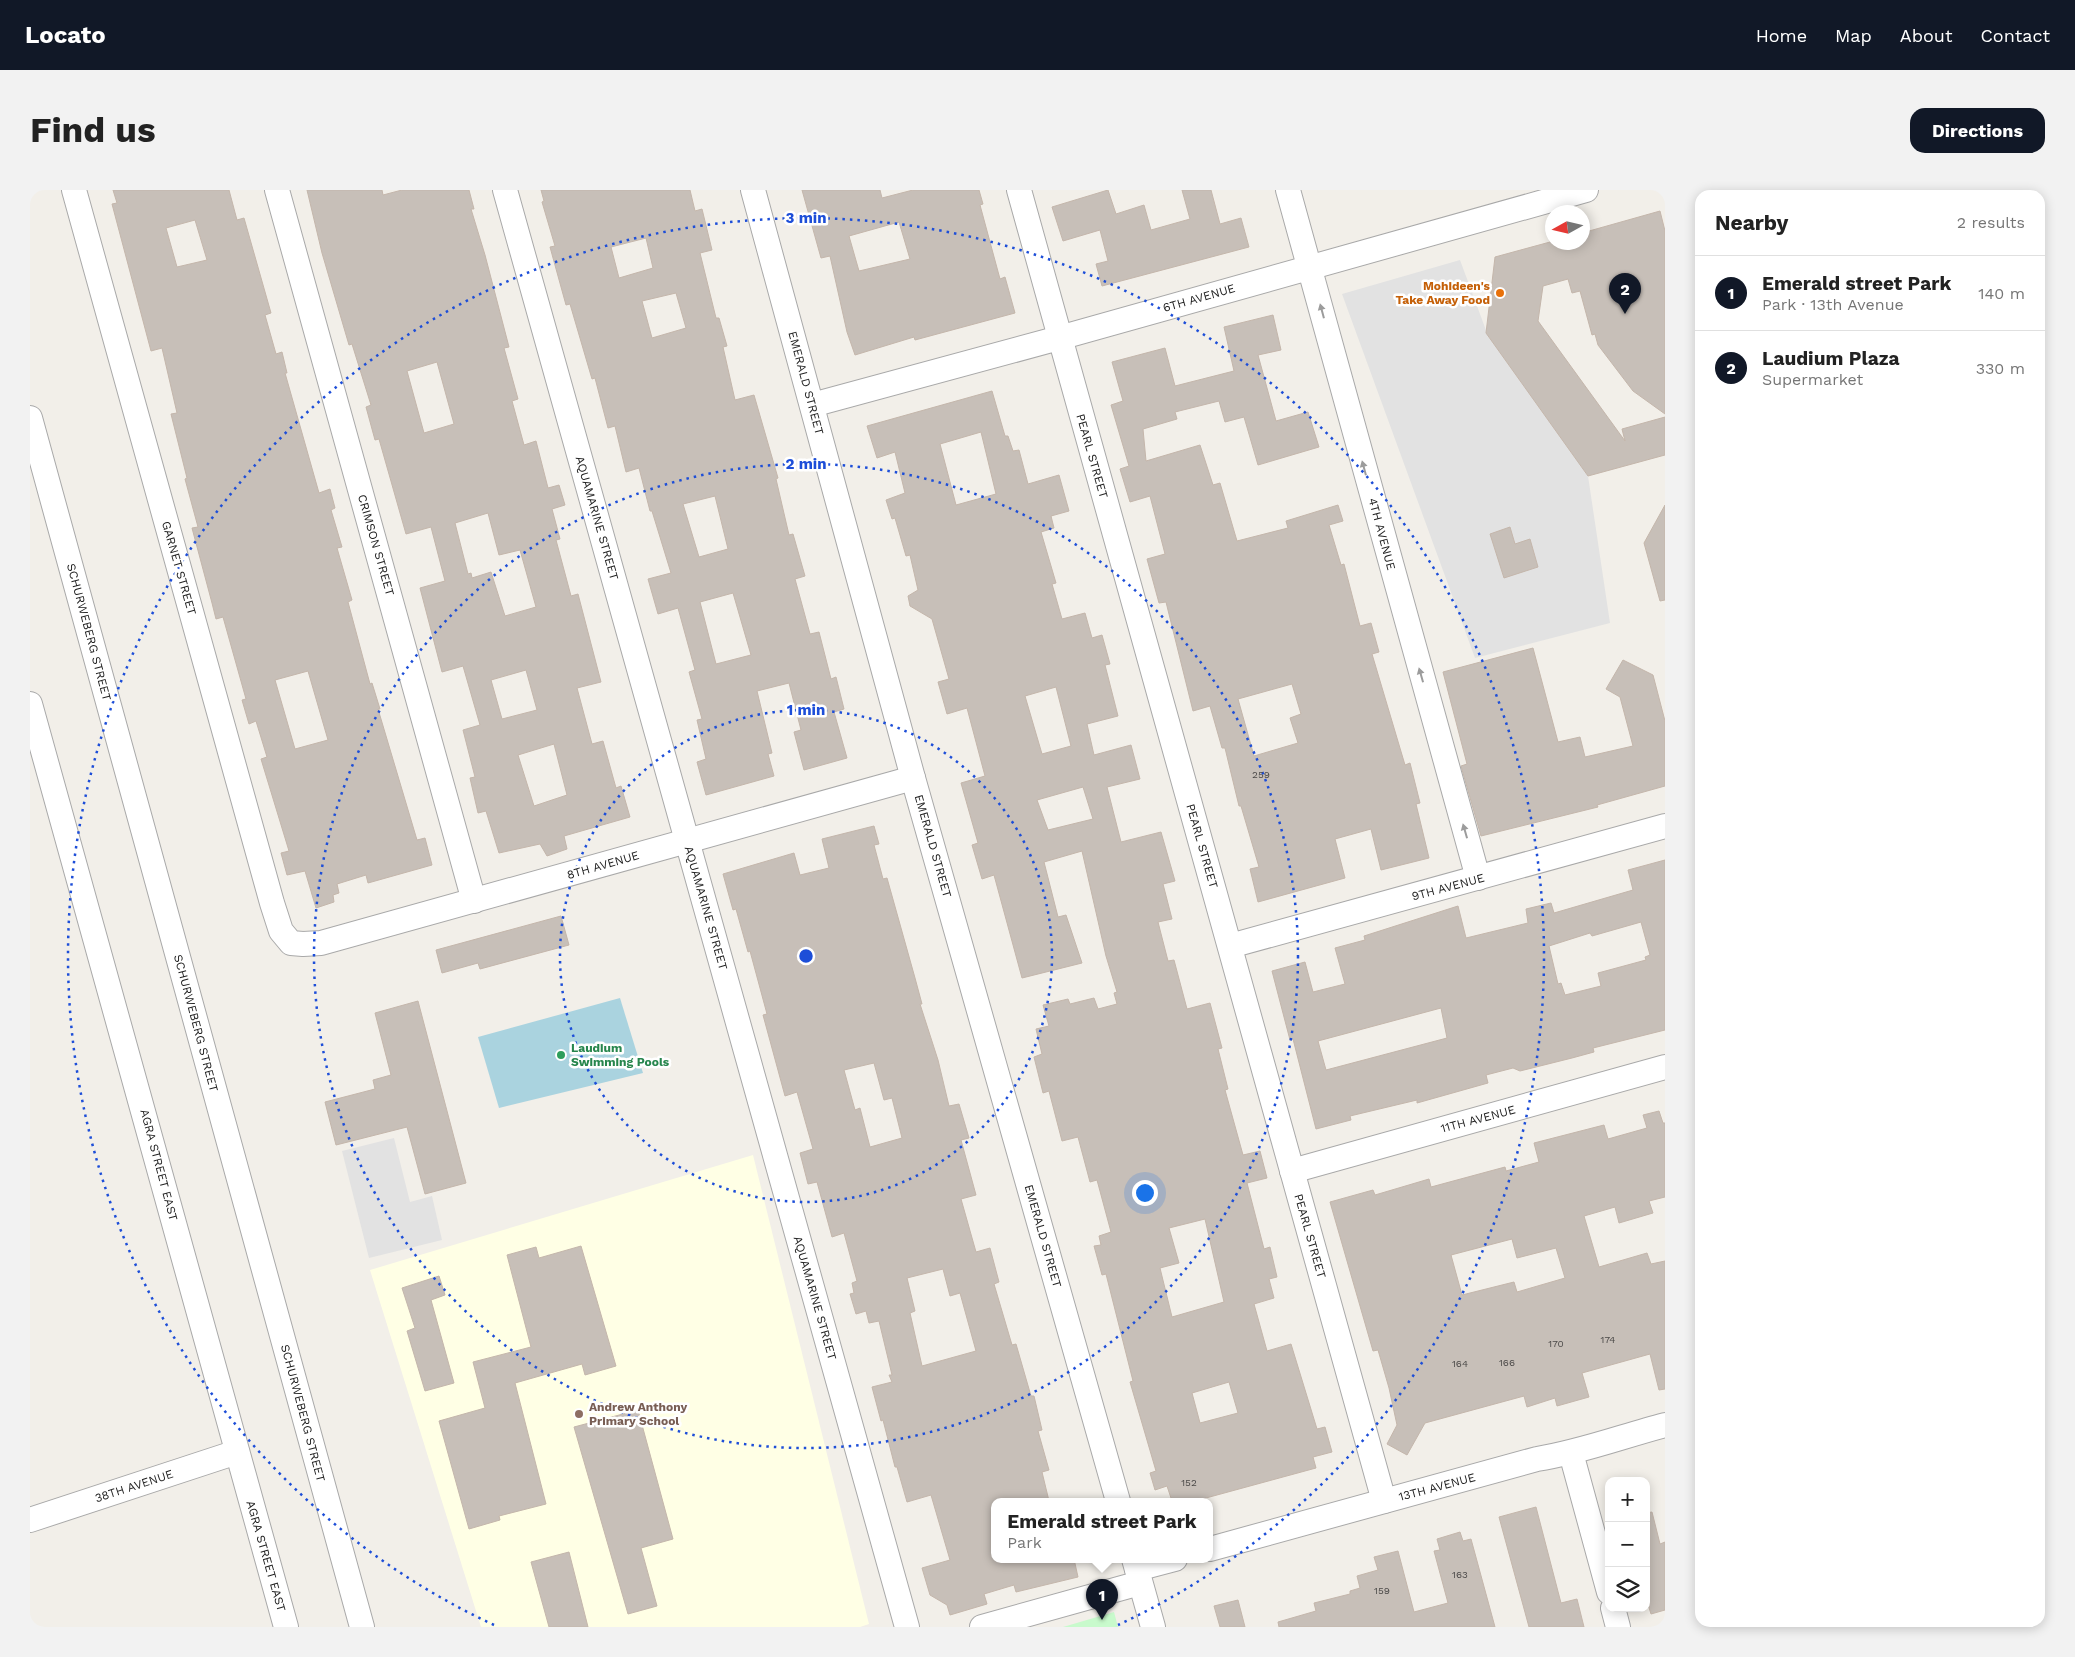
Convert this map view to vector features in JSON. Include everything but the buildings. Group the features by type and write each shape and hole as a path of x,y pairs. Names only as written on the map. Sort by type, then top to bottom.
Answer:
{"street":[{"name":"GARNET STREET","path":"74,190 272,903 281,931 291,943"},
{"name":"CRIMSON STREET","path":"277,190 474,901"},
{"name":"AQUAMARINE STREET","path":"505,190 907,1627"},
{"name":"EMERALD STREET","path":"753,190 913,778 1117,1498"},
{"name":"PEARL STREET","path":"1019,190 1384,1501"},
{"name":"4TH AVENUE","path":"1288,190 1409,634 1478,878"},
{"name":"6TH AVENUE","path":"812,405 1059,338 1586,190"},
{"name":"SCHURWEBERG STREET","path":"30,418 37,471 362,1627"},
{"name":"AGRA STREET EAST","path":"30,704 286,1627"},
{"name":"8TH AVENUE","path":"291,943 321,943 913,778"},
{"name":"9TH AVENUE","path":"1230,946 1665,826"},
{"name":"11TH AVENUE","path":"1292,1171 1665,1067"},
{"name":"13TH AVENUE","path":"1213,1548 1538,1460 1571,1454 1597,1444 1665,1424"},
{"name":"38TH AVENUE","path":"30,1520 237,1452"},
{"path":"1571,1454 1605,1577"},
{"path":"982,1627 1037,1620 1137,1570 1162,1563"},
{"path":"1137,1570 1153,1627"},
{"path":"1614,1612 1618,1627"}],"shaded area":[{"path":"1460,260 1487,333 1588,476 1610,623 1475,658 1342,294"},
{"path":"394,1138 410,1202 432,1196 442,1240 369,1258 342,1151"},
{"path":"753,1155 869,1624 860,1627 481,1627 370,1270"}],"green space":[{"path":"1114,1612 1118,1627 1063,1627"}],"water":[{"name":"Laudium Swimming Pools","path":"620,998 643,1073 499,1108 478,1037"}],"place":[{"name":"Mohideen's Take Away Food","path":"1500,293"},
{"name":"Laudium Plaza","path":"1625,314"},
{"name":"Laudium Swimming Pools","path":"561,1055"},
{"name":"Andrew Anthony Primary School","path":"579,1414"},
{"name":"Emerald street Park","path":"1102,1620"}]}
